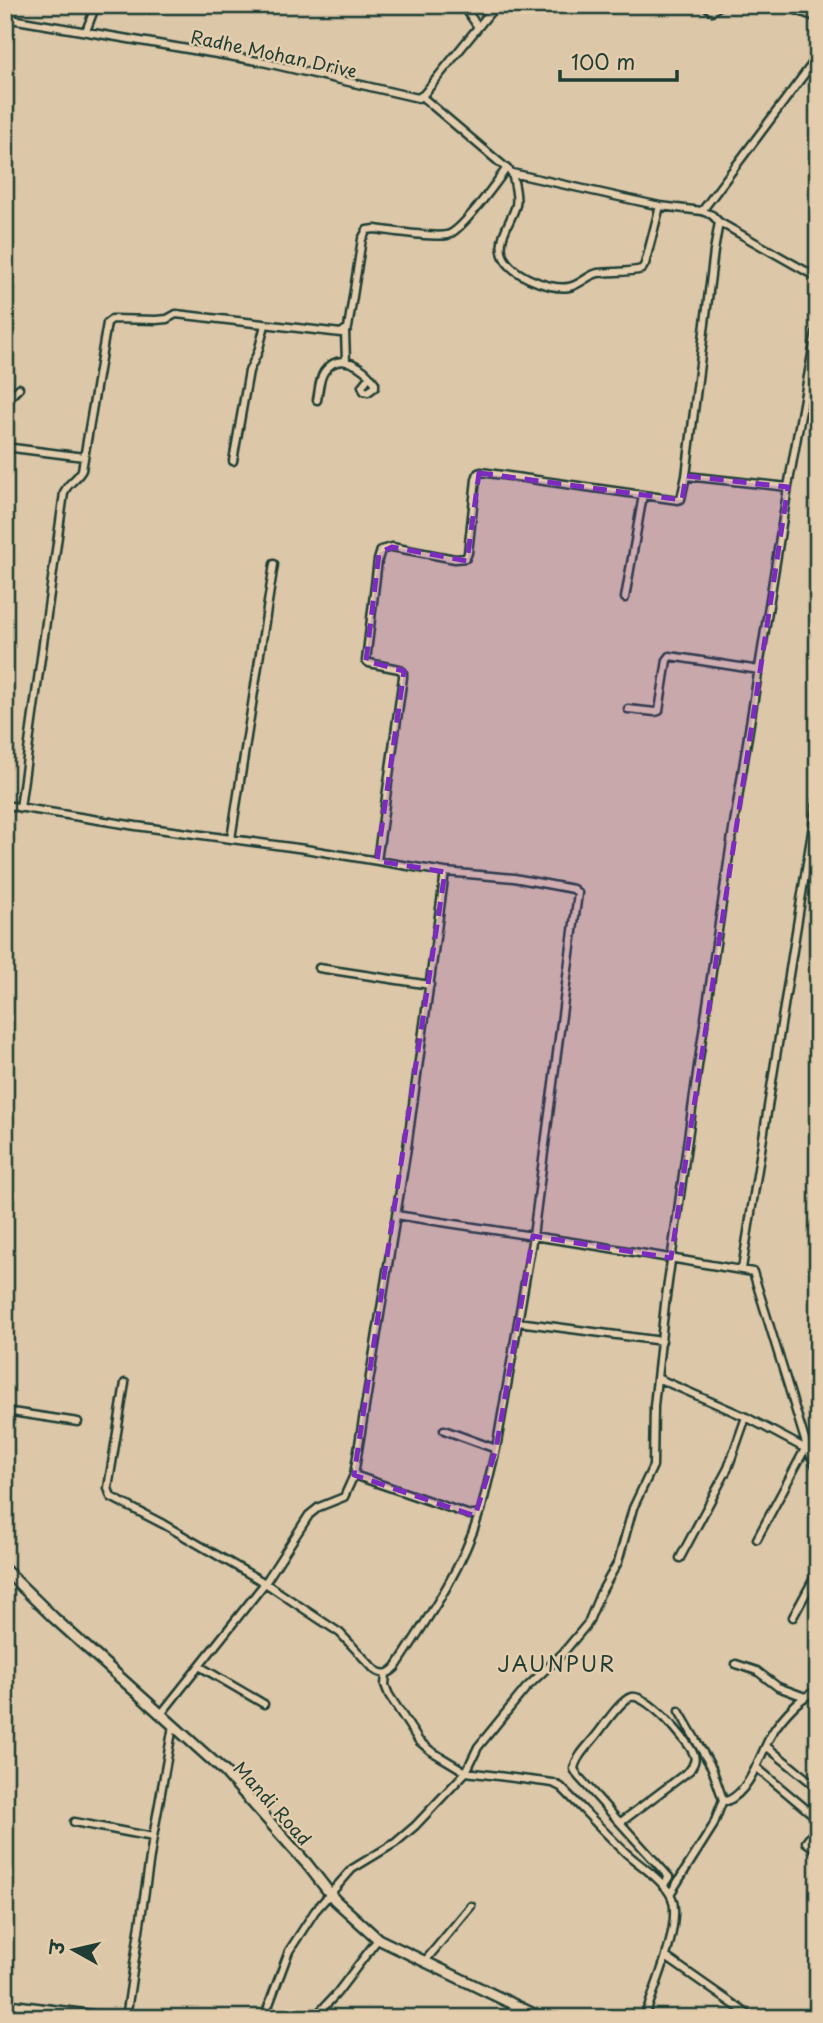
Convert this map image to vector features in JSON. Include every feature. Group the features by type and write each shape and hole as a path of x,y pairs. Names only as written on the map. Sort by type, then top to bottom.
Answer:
{"street":[{"path":"86,31 96,5"},
{"path":"463,5 478,27"},
{"path":"496,5 421,96 509,171 660,206 709,213 719,222 818,278"},
{"path":"705,5 712,11 721,5"},
{"path":"783,5 818,18"},
{"name":"Radhe Mohan Drive","path":"5,18 258,61 412,97 421,96"},
{"path":"702,211 818,56"},
{"path":"509,171 517,195 503,236 502,251 508,264 529,279 540,283 567,288 595,274 642,269 660,206"},
{"path":"20,807 64,494 66,486 81,472 104,327 108,321 164,320 176,314 337,334 348,328 365,232 375,229 439,236 450,234 460,227 509,171"},
{"path":"377,861 403,677 399,669 369,663 366,660 377,560 381,550 391,547 455,559 466,558 476,479 481,472 680,499 686,477 719,222"},
{"path":"264,2018 289,1951 303,1927 329,1893 352,1869 406,1835 466,1772 478,1747 526,1688 568,1648 588,1623 603,1587 618,1562 635,1500 654,1462 654,1406 671,1258 731,842 788,487 818,321"},
{"path":"233,461 249,371 258,352 265,325"},
{"path":"345,331 346,362"},
{"path":"317,400 325,372 334,365 346,362 361,367 369,377"},
{"path":"5,409 9,398 19,388"},
{"path":"5,447 84,457"},
{"path":"686,477 788,487"},
{"path":"625,598 643,495"},
{"path":"231,839 274,564"},
{"path":"628,709 655,712 659,710 667,660 670,656 760,670"},
{"path":"742,1269 818,794"},
{"path":"5,805 445,872 514,878 573,889 578,893 533,1236 496,1449 480,1514 466,1553 396,1667 386,1674 385,1685 419,1741 431,1751 466,1772 557,1784 670,1894 673,1917 666,1957 644,2018"},
{"path":"161,1714 265,1583 309,1515 319,1507 344,1497 354,1475 396,1215 445,872"},
{"path":"319,968 430,985"},
{"path":"396,1215 754,1273 807,1449 818,1471"},
{"path":"518,1322 662,1341"},
{"path":"657,1378 746,1417 807,1449"},
{"path":"125,1383 109,1494 265,1583 340,1633 375,1670 386,1674"},
{"path":"5,1411 78,1422"},
{"path":"680,1558 728,1468 746,1417"},
{"path":"444,1430 496,1449"},
{"path":"757,1539 807,1449"},
{"path":"354,1475 470,1515 480,1514"},
{"name":"Mandi Road","path":"5,1570 54,1618 225,1772 345,1911 378,1940 542,2018"},
{"path":"793,1617 818,1571"},
{"path":"736,1664 757,1671 778,1687 805,1697"},
{"path":"199,1667 264,1704"},
{"path":"723,1800 731,1800 745,1785 780,1721 805,1697 818,1691"},
{"path":"621,1822 691,1770 695,1759 689,1747 648,1702 635,1697 630,1697 619,1707 574,1769 669,1877 663,1886"},
{"path":"670,1894 713,1826 723,1800 712,1768 679,1712"},
{"path":"5,2003 125,2018 173,1726"},
{"path":"766,1746 818,1788"},
{"path":"756,1767 818,1819"},
{"path":"74,1822 153,1837"},
{"path":"818,1826 806,1842 818,1851"},
{"path":"425,1961 471,1906"},
{"path":"314,2018 378,1940"},
{"path":"666,1957 753,2018"}],"highlighted area":[{"path":"479,473 682,500 686,476 788,487 671,1258 533,1236 496,1449 475,1516 354,1475 445,872 377,861 404,671 366,661 379,553 392,547 467,561"}],"district":[{"name":"JAUNPUR","path":"557,1663"}]}
